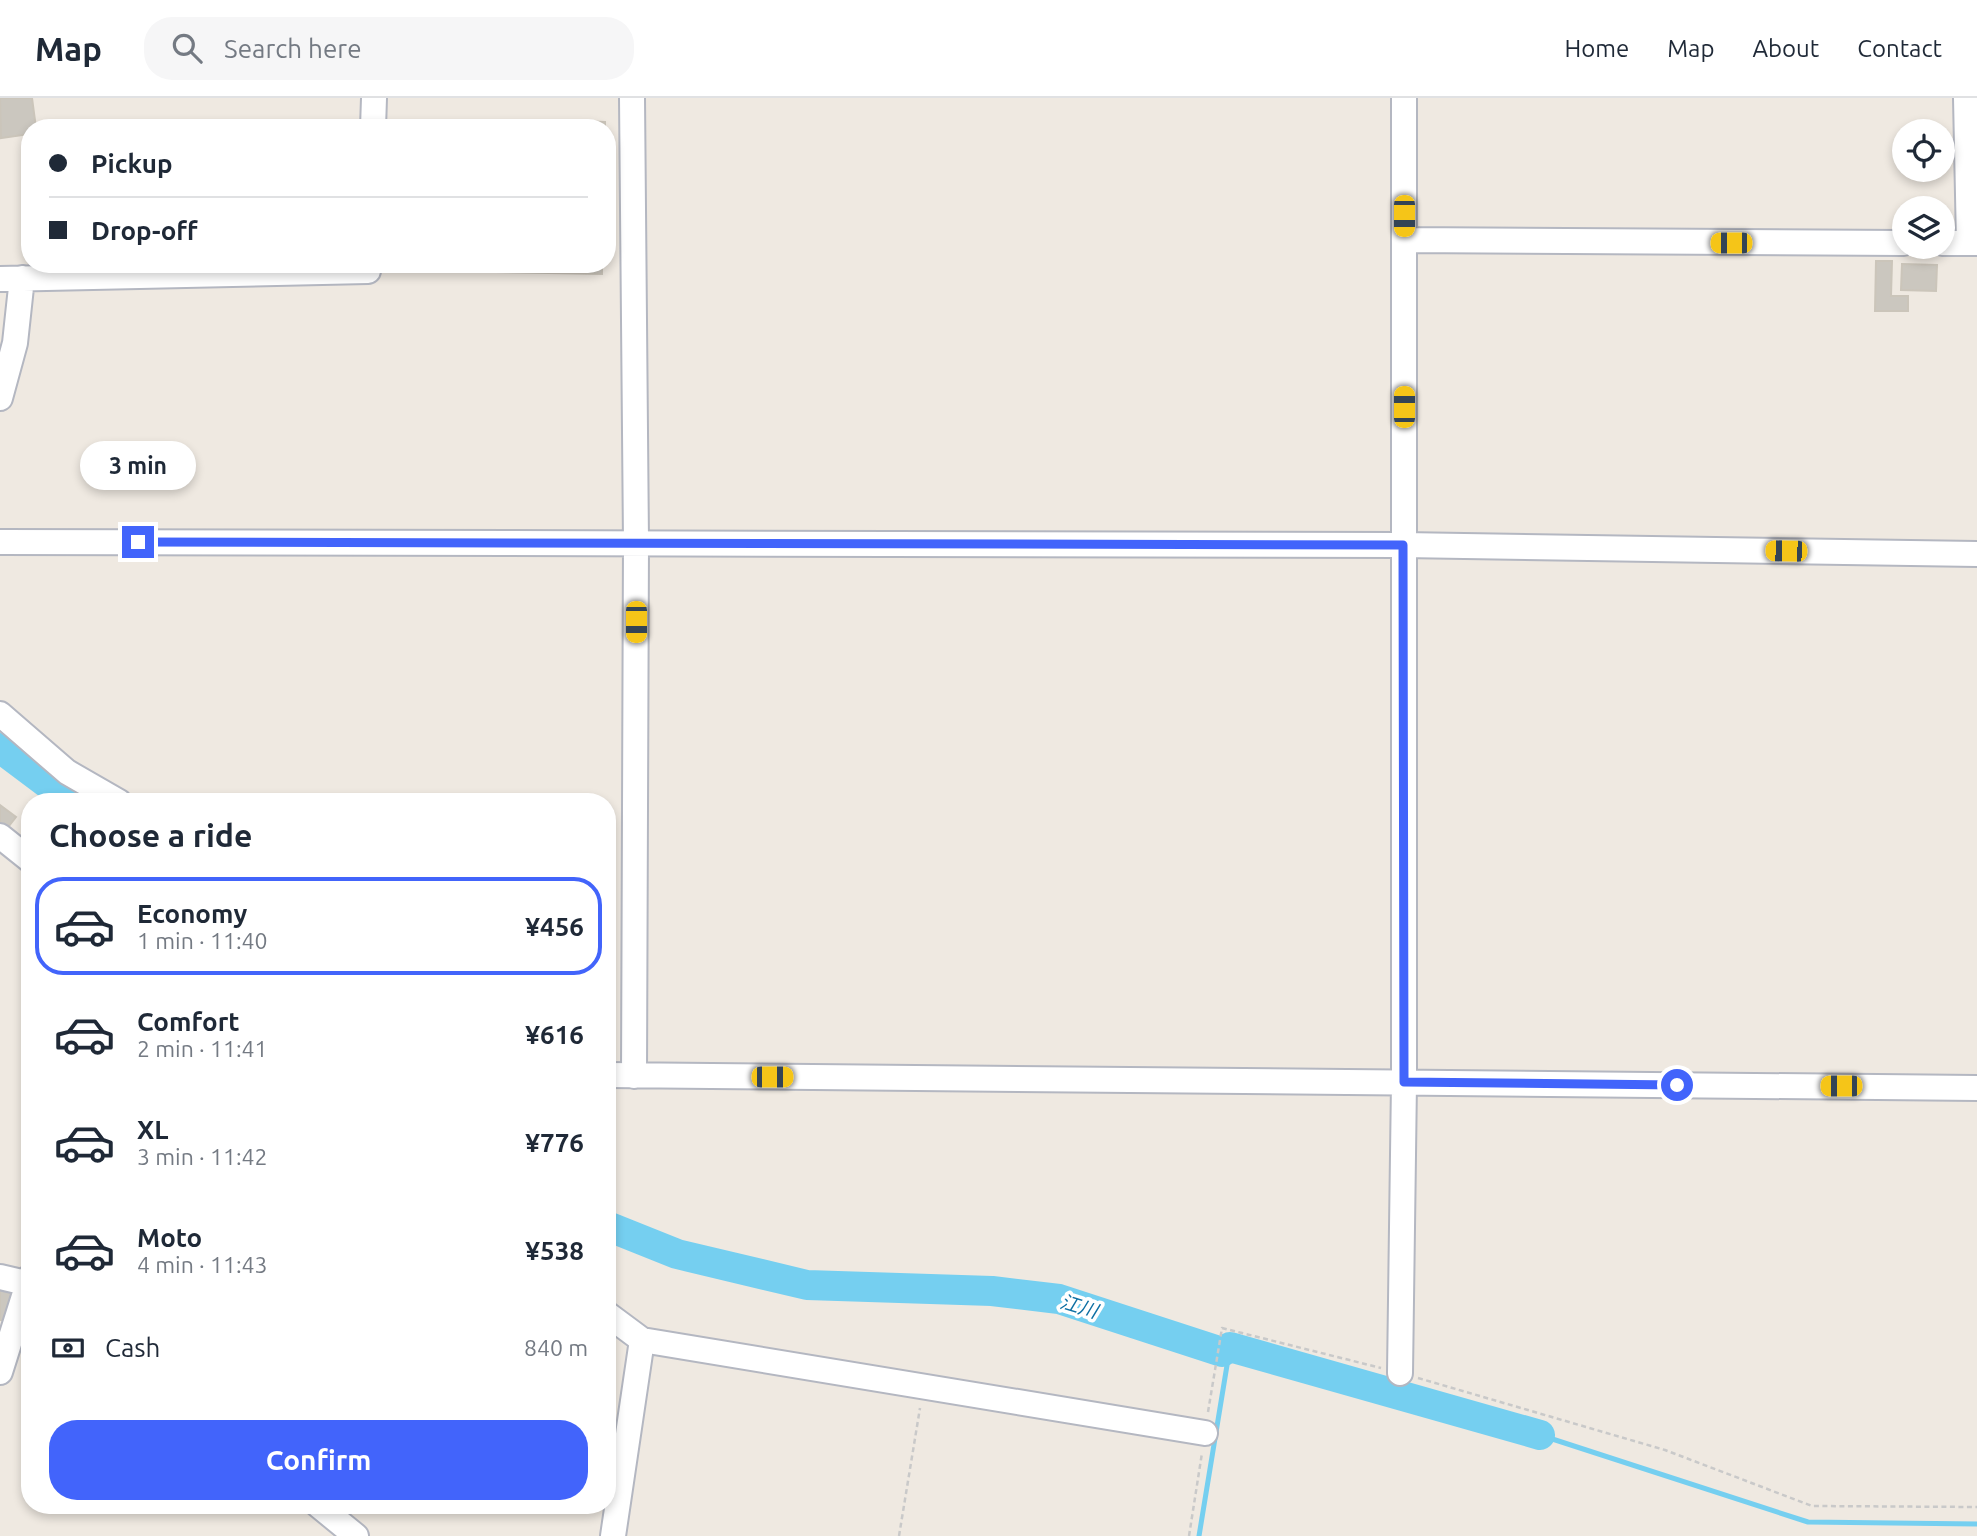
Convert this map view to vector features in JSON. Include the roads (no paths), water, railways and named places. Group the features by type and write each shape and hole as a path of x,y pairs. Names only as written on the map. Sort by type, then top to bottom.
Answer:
{"street":[{"path":"373,119 374,98"},
{"path":"632,98 636,542 634,1076"},
{"path":"1401,1373 1404,1082 1404,98"},
{"path":"1955,243 1973,243 1966,98"},
{"path":"1404,240 1892,243"},
{"path":"0,398 15,343 11,278 267,273"},
{"path":"0,542 1403,545 1977,554"},
{"path":"0,714 67,772 103,793"},
{"path":"0,836 21,853"},
{"path":"616,1075 1977,1088"},
{"path":"0,1277 21,1280"},
{"path":"0,1372 21,1306"},
{"path":"616,1321 642,1340 1205,1433"},
{"path":"614,1536 642,1340"},
{"path":"328,1514 349,1533"}],"waterway":[{"name":"江川","path":"0,748 60,793"},
{"name":"江川","path":"616,1230 677,1254 807,1285 992,1291 1059,1299 1222,1352 1230,1347 1540,1435"},
{"path":"1199,1536 1230,1347"},
{"path":"1540,1435 1808,1522 1977,1524"}]}
